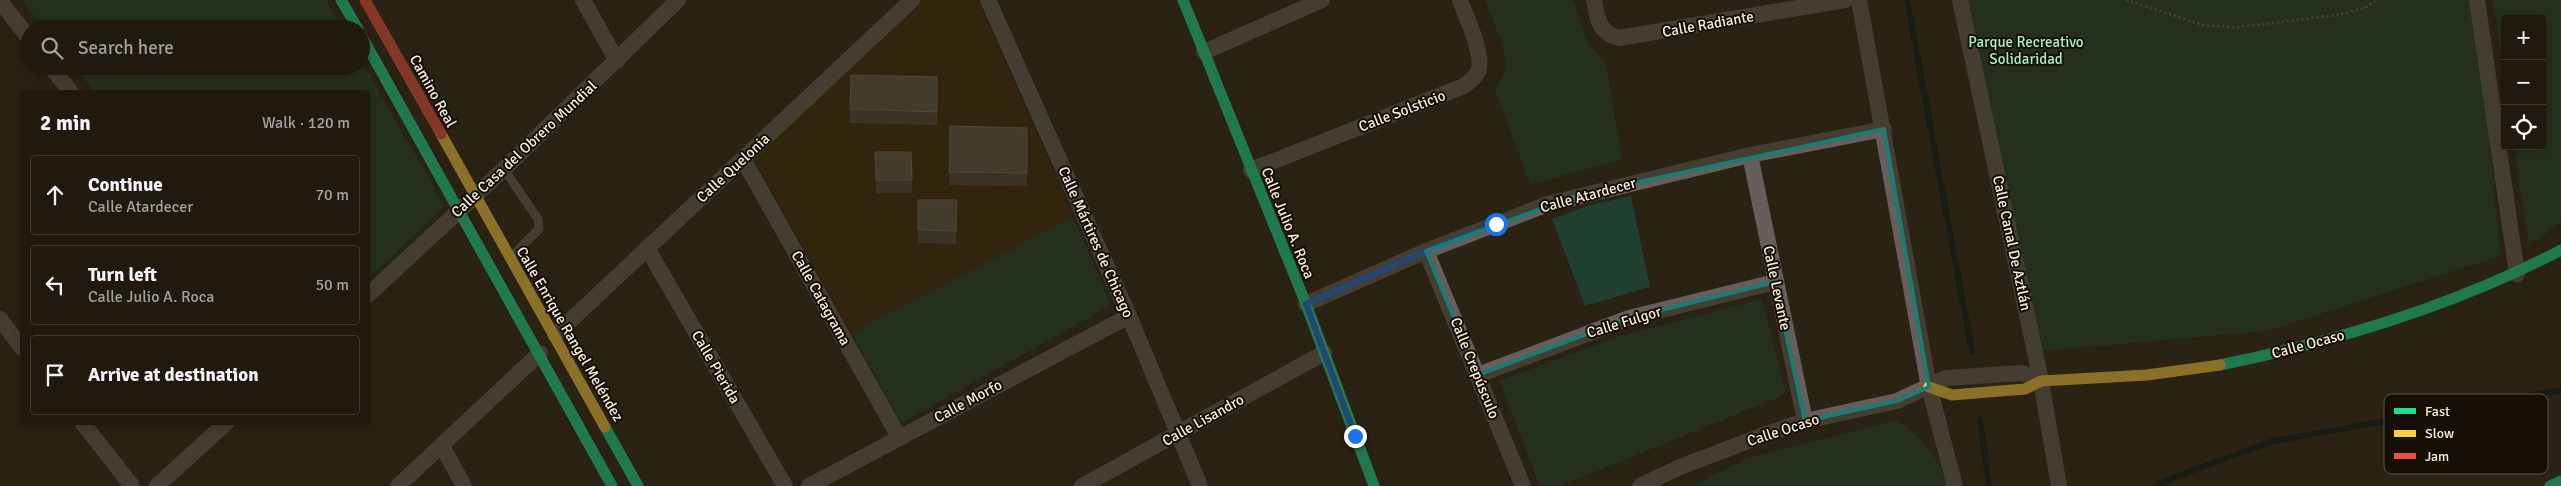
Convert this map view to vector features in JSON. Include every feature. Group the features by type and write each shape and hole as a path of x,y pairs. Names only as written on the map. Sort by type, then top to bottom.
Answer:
{"street":[{"path":"342,0 353,20"},
{"name":"Camino Real","path":"365,0 475,196"},
{"path":"583,0 617,62"},
{"name":"Calle Casa del Obrero Mundial","path":"370,293 617,62 678,0"},
{"name":"Calle Quelonia","path":"554,335 912,0"},
{"name":"Calle Mártires de Chicago","path":"988,0 1128,316 1200,486"},
{"name":"Calle Julio A. Roca","path":"1184,0 1306,304 1374,486"},
{"path":"1204,52 1322,0"},
{"name":"Calle Solsticio","path":"1251,170 1464,86 1478,72 1479,64 1478,53 1460,0"},
{"name":"Calle Radiante","path":"1594,0 1598,22 1611,37 1619,38 1845,0"},
{"path":"1859,0 1884,129 1929,387 1955,486"},
{"name":"Calle Canal De Aztlán","path":"1960,0 2042,381 2059,486"},
{"path":"2477,0 2517,274"},
{"path":"0,1 20,27"},
{"path":"370,51 540,353 612,486"},
{"path":"57,75 69,90"},
{"name":"Calle Atardecer","path":"1306,304 1426,251 1548,204 1750,155 1884,129"},
{"name":"Calle Levante","path":"1750,155 1805,421"},
{"name":"Calle Catagrama","path":"743,160 899,437"},
{"name":"Calle Enrique Rangel Meléndez","path":"475,196 638,486"},
{"name":"Calle Pierida","path":"647,248 785,486"},
{"name":"Calle Ocaso","path":"1640,486 1735,446 1805,421 1897,401 1946,378 2022,373 2042,381 2163,374 2245,360 2329,339 2420,312 2517,274 2561,250"},
{"name":"Calle Crepúsculo","path":"1426,251 1523,486"},
{"name":"Calle Fulgor","path":"1478,375 1629,318 1775,282"},
{"name":"Calle Morfo","path":"808,486 1128,316"},
{"path":"0,319 20,345"},
{"path":"398,486 540,353"},
{"name":"Calle Lisandro","path":"1082,486 1324,353"},
{"path":"84,425 132,486"},
{"path":"157,486 224,425"},
{"path":"442,446 464,486"},
{"path":"2550,486 2561,481"}],"lane":[{"path":"504,169 538,219 538,229 510,258"}],"path":[{"path":"2126,0 2206,26 2238,27 2337,14 2365,8 2377,0"}],"highlighted area":[{"path":"1884,129 1929,387 1897,401 1805,421 1775,282 1629,318 1478,375 1426,251 1579,195"}],"shaded area":[{"path":"919,0 978,0 1073,217 852,333 753,157"}],"green space":[{"path":"22,0 326,0 338,20 38,20"},
{"path":"1485,0 1573,0 1589,45 1606,63 1622,160 1530,184 1495,90 1506,70 1503,45"},
{"name":"Parque Recreativo Solidaridad","path":"1962,0 2477,0 2500,256 2267,331 2038,351"},
{"path":"2493,0 2561,0 2561,223 2529,245 2515,150 2546,150 2546,15 2501,15 2501,55"},
{"path":"81,75 369,75 445,206 370,277 370,90 93,90"},
{"path":"1631,196 1650,287 1585,306 1552,219 1590,205"},
{"path":"1073,217 1111,305 901,423 852,333"},
{"path":"1762,299 1786,394 1560,486 1540,486 1499,381 1620,336"},
{"path":"1896,420 1922,441 1940,466 1950,486 1693,486 1745,459"}],"building":[{"path":"851,75 937,77 937,112 850,109"},
{"path":"950,126 1027,128 1027,173 949,172"},
{"path":"875,152 911,152 912,180 876,180"},
{"path":"918,200 957,200 956,231 918,230"}],"waterway":[{"path":"1907,0 1972,352"},
{"path":"2538,394 2561,390"},
{"path":"1980,419 1989,486"},
{"path":"2157,486 2164,481 2273,441 2384,421"}],"traffic: fast":[{"path":"341,0 353,20"},
{"path":"1183,0 1306,304 1374,486"},
{"path":"370,51 612,486"},
{"path":"2220,365 2308,345 2395,320 2479,288 2561,250"},
{"path":"605,427 638,486"},
{"path":"2550,486 2561,481"}],"traffic: slow":[{"path":"441,134 605,427"},
{"path":"1929,387 1952,395 2025,389 2041,381 2147,375 2220,365"}],"traffic: jam":[{"path":"365,0 441,134"}],"route":[{"path":"1355,436 1306,304 1426,251 1496,224"}]}
